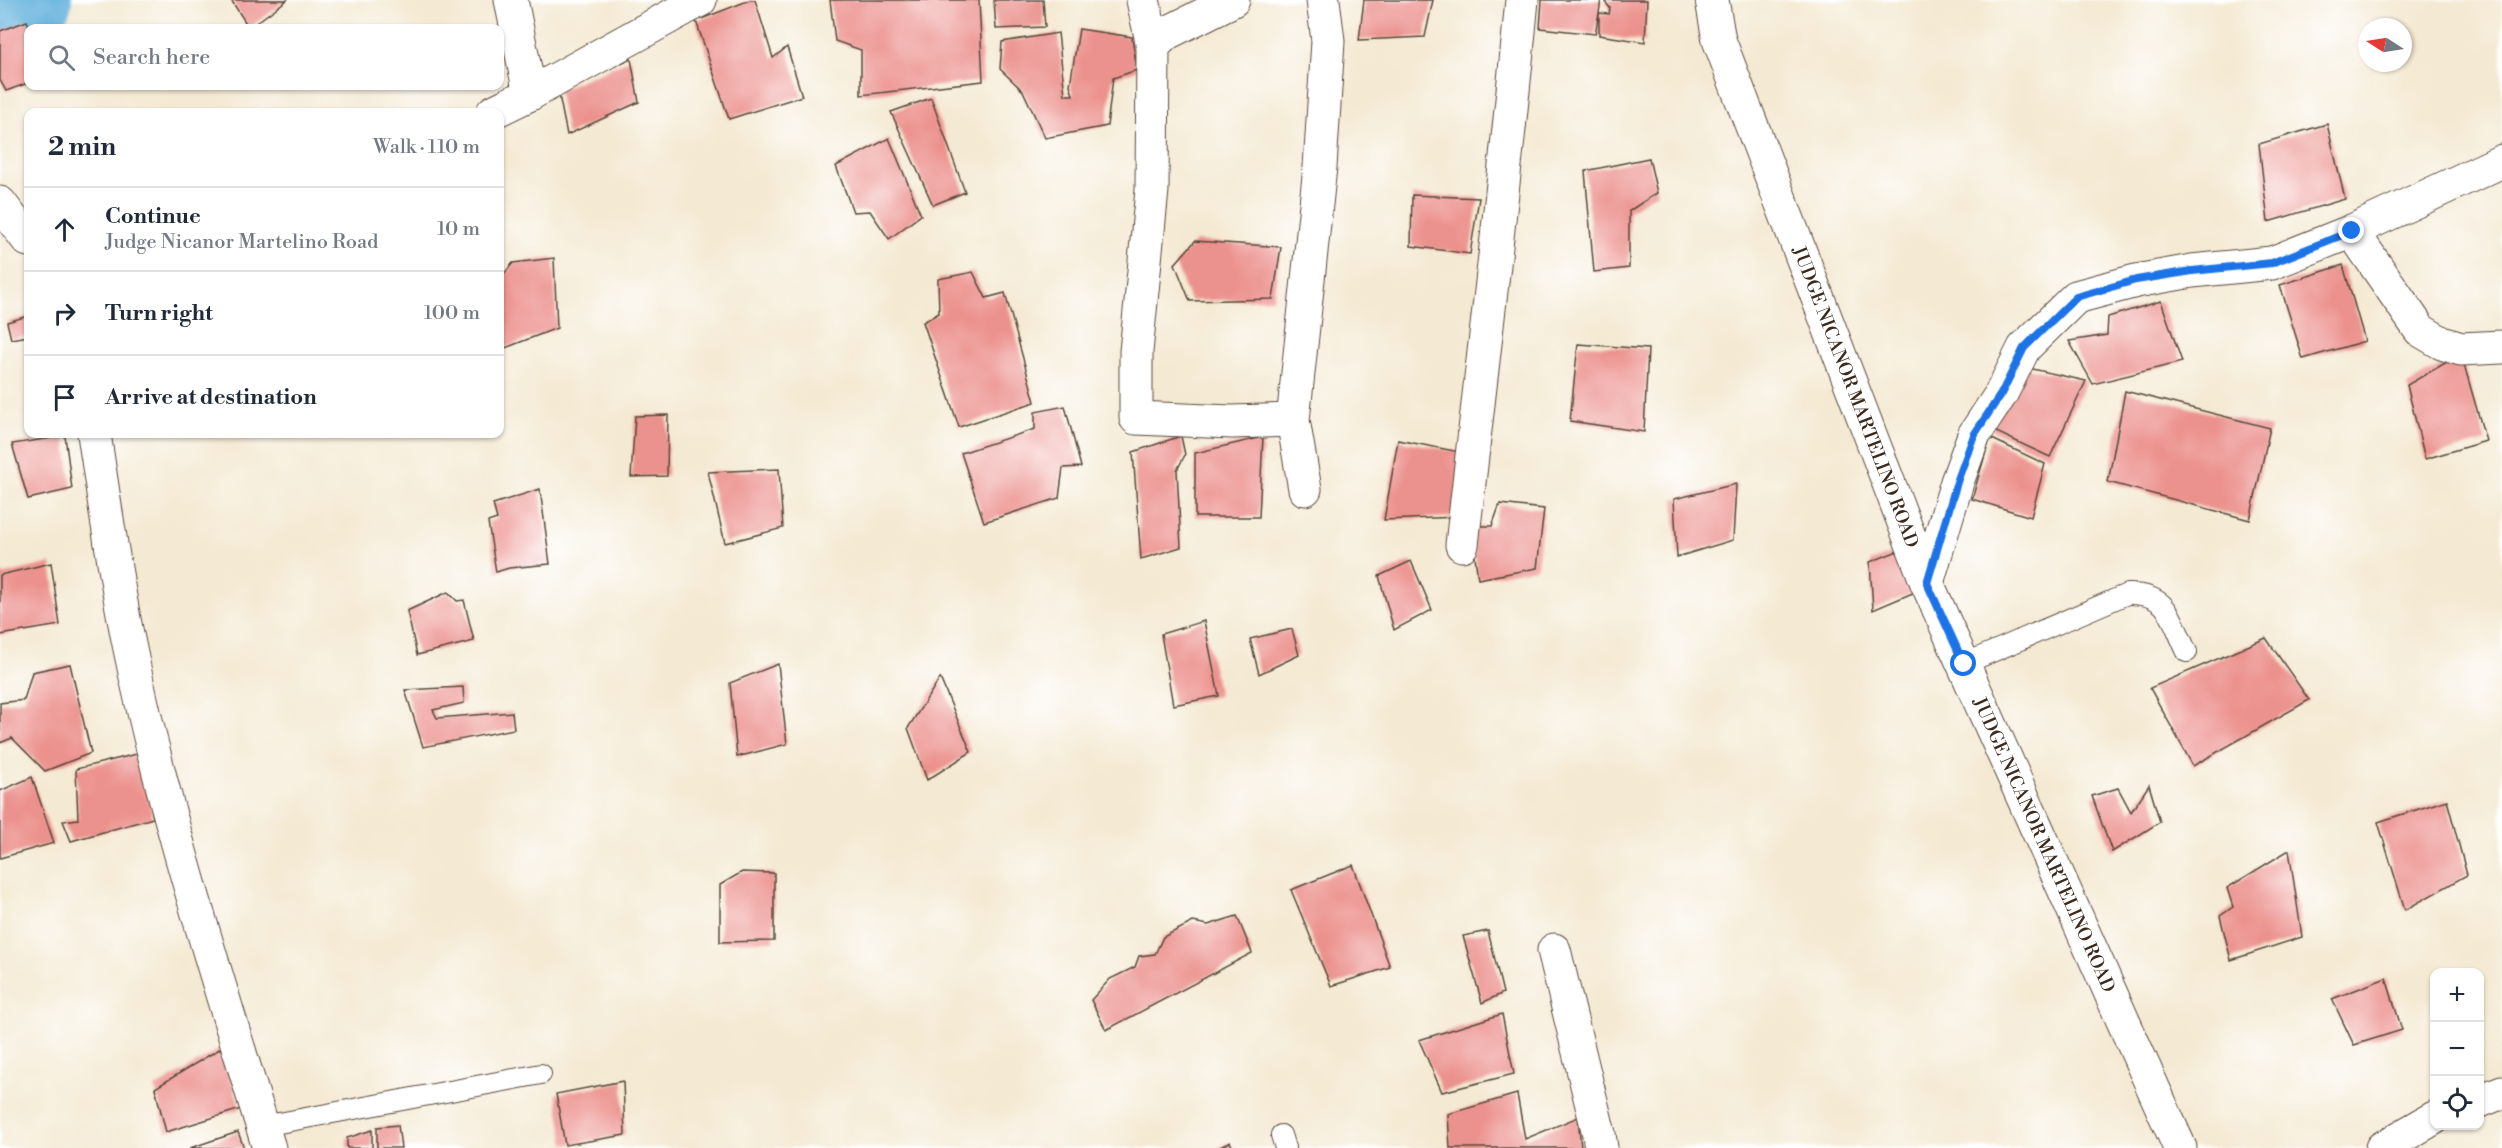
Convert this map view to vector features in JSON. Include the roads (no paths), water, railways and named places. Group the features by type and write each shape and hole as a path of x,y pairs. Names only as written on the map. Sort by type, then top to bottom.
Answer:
{"street":[{"path":"511,0 530,94"},
{"path":"501,108 700,0"},
{"path":"1143,0 1153,46 1152,190 1136,352 1136,418 1232,422 1293,420"},
{"path":"1153,46 1167,33 1233,0"},
{"path":"1305,489 1293,420 1320,167 1328,41 1323,0"},
{"path":"1462,545 1487,311 1507,160 1522,0"},
{"name":"JUDGE NICANOR MARTELINO ROAD","path":"1712,0 1719,39 1927,583 2180,1148"},
{"path":"1927,583 1957,482 1974,435 2001,394 2024,348 2076,297 2136,280 2272,263 2352,231 2502,161"},
{"path":"0,202 24,235"},
{"path":"2352,231 2420,330 2442,343 2461,349 2502,347"},
{"path":"94,438 130,649 155,756 186,874 266,1137"},
{"path":"1554,950 1601,1148"},
{"path":"2484,1099 2502,1092"},
{"path":"2382,1148 2430,1120"}],"lane":[{"path":"1964,664 2127,594 2153,596 2162,602 2187,652"},
{"path":"266,1137 541,1074"}],"waterway":[{"path":"0,13 36,0"}]}
